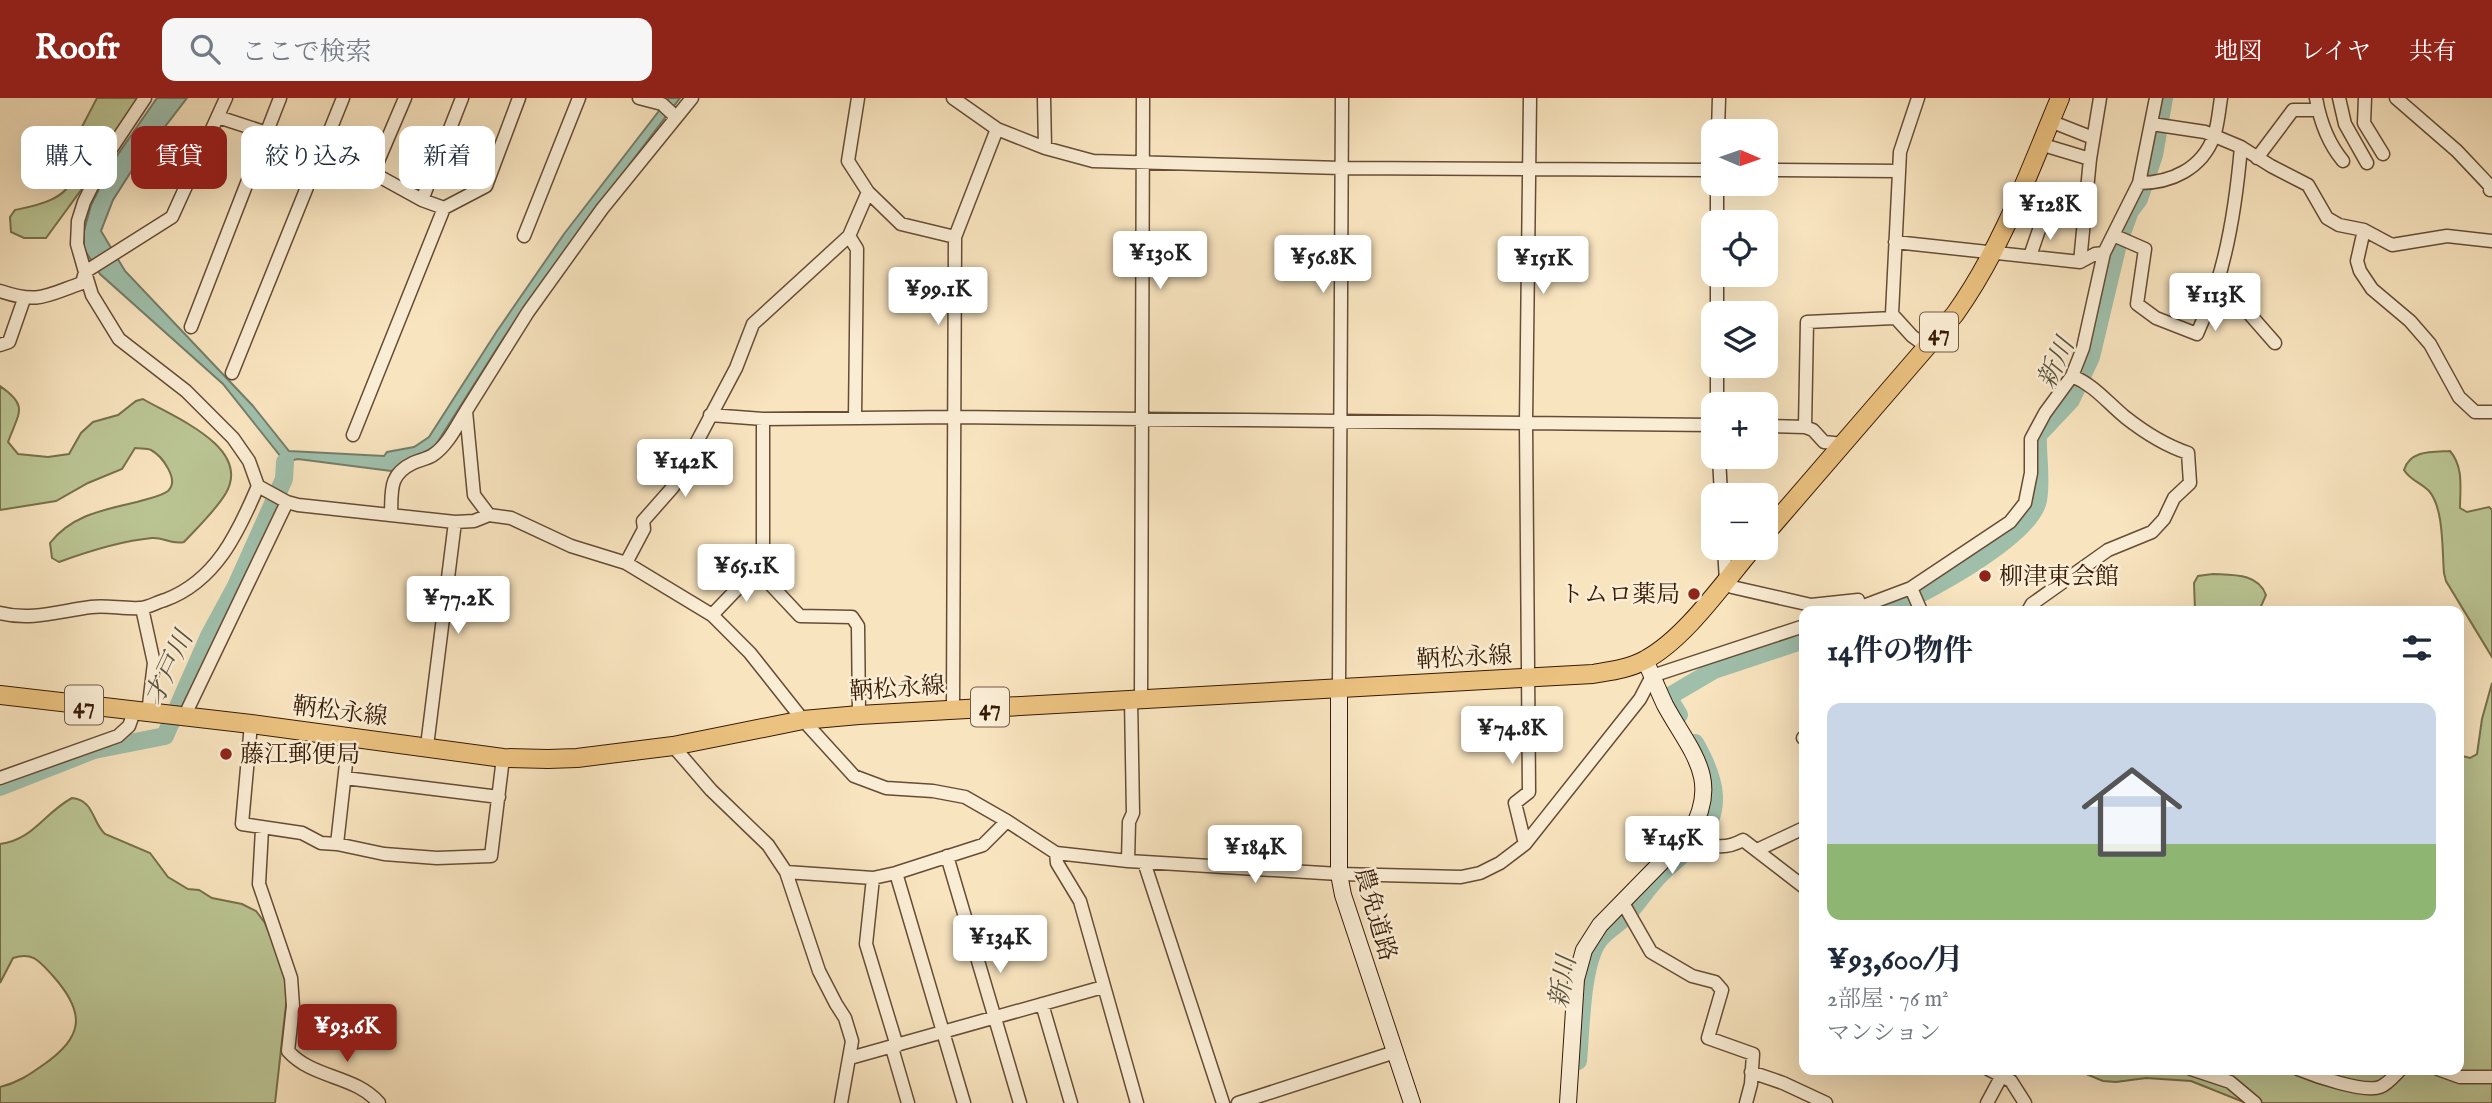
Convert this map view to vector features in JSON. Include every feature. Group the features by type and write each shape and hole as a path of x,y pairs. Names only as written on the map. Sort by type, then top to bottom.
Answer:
{"main road":[{"name":"47","path":"1778,519 1927,347 1978,281 2060,98"},
{"name":"鞆松永線","path":"0,695 427,746 503,758 577,758 673,746 803,720 859,715 1530,678 1649,668 1743,560"},
{"path":"1568,1103 1576,979 1584,950 1600,925 1646,876 1696,838 1704,798 1704,778 1697,758 1665,703 1649,668"},
{"name":"農免道路","path":"1339,688 1339,874 1343,895 1412,1103"}],"street":[{"path":"145,98 109,152 84,202 78,221 77,244 85,272 92,295 119,339 186,391 233,438 249,461 258,486 279,498 322,509 455,522 474,521 489,515 511,518 571,546 626,563 712,615 751,653 803,720 855,776 886,788 933,791 965,797 1056,853 1128,861 1339,874 1461,877 1480,873 1500,863 1525,844 1640,699 1649,668 1799,627"},
{"path":"0,291 24,299 37,299 82,283 85,272 172,217 226,98"},
{"path":"270,126 280,98"},
{"path":"331,126 343,98"},
{"path":"385,145 405,98"},
{"path":"422,200 461,98"},
{"path":"353,435 444,208 486,186 519,98"},
{"path":"524,236 579,98"},
{"path":"639,98 670,111"},
{"path":"391,515 392,482 397,474 411,464 433,455 452,435 528,312 670,111 692,98"},
{"path":"858,98 848,161 868,192 901,224 955,237"},
{"path":"953,98 997,129 1045,148 1093,161 1340,168 1701,170"},
{"path":"1044,98 1045,148"},
{"path":"1128,861 1129,822 1133,813 1142,418 1143,98"},
{"path":"1339,688 1342,98"},
{"path":"1525,844 1516,803 1529,792 1526,423 1527,168 1530,98"},
{"path":"1718,119 1719,98"},
{"path":"1918,98 1900,152 1892,314 1912,337 1927,347"},
{"path":"2080,262 2090,159 2100,98"},
{"path":"1863,606 1911,588 2010,522 2025,503 2031,473 2031,439 2045,413 2072,376 2083,348 2104,253 2139,183 2156,98"},
{"path":"2139,183 2156,183 2186,173 2203,155 2214,136 2221,98"},
{"path":"2339,98 2345,124 2367,163"},
{"path":"2365,98 2364,123 2383,154"},
{"path":"2396,98 2457,151 2491,187 2490,190"},
{"path":"2257,158 2293,110 2317,104 2333,149 2343,161"},
{"path":"218,117 246,126"},
{"path":"2050,121 2093,138"},
{"path":"2152,124 2205,132 2241,147 2308,185 2327,218 2339,225 2364,230 2392,245 2447,236 2492,241"},
{"path":"953,709 955,237 997,129"},
{"path":"2040,145 2090,159"},
{"path":"2113,235 2145,249 2137,304 2156,317 2197,334 2217,284 2227,248 2238,190 2241,147"},
{"path":"1778,170 1898,171"},
{"path":"385,180 422,200 444,208"},
{"path":"191,327 245,189"},
{"path":"232,373 305,189"},
{"path":"626,563 644,529 643,521 673,487 736,369 752,324 849,236 868,192"},
{"path":"2029,256 2050,198 2058,199"},
{"path":"2364,230 2357,261 2372,289 2410,321 2430,344 2459,397 2476,412 2492,412"},
{"path":"849,236 857,249 855,418"},
{"path":"1895,242 2080,262 2095,254 2104,253"},
{"path":"2217,284 2232,294 2275,343"},
{"path":"0,345 9,342 24,299"},
{"path":"1805,427 1807,322 1894,318"},
{"path":"2031,606 2108,550 2152,532 2164,519 2175,498 2190,483 2188,453 2165,445 2126,417 2087,382 2072,376"},
{"path":"466,411 474,495 489,515"},
{"path":"710,415 764,419 1142,418 1701,425"},
{"path":"712,615 763,562 764,419"},
{"path":"1778,426 1805,427 1813,430 1824,442 1843,444"},
{"path":"0,613 39,617 96,606 142,608 178,595 214,566 232,542 258,486"},
{"path":"178,716 279,498"},
{"path":"427,746 455,522"},
{"path":"1725,560 1726,581 1732,587 1811,605 1858,600 1856,606"},
{"path":"757,570 800,616 852,617 858,626 859,715"},
{"path":"1911,588 1919,606"},
{"path":"0,778 117,736 141,712 154,663 142,608"},
{"path":"251,724 242,824 302,833 321,843 384,854 437,858 491,856 503,758"},
{"path":"337,844 349,737"},
{"path":"673,746 711,790 768,845 786,872 820,971 845,1018 852,1041 841,1103"},
{"path":"345,778 499,797"},
{"path":"786,872 873,878 896,873 983,845 1007,821"},
{"path":"262,829 259,884 291,978 293,1006 288,1051 310,1069 369,1092 379,1103"},
{"path":"1757,850 1799,830"},
{"path":"1696,838 1730,847 1743,840 1799,883"},
{"path":"1056,853 1058,863 1080,901 1137,1103"},
{"path":"947,856 1020,1103"},
{"path":"1144,862 1223,1103"},
{"path":"896,873 964,1103"},
{"path":"873,878 866,944 908,1103"},
{"path":"1623,903 1651,952 1692,976 1715,982 1722,990 1708,1038 1753,1054 1746,1103"},
{"path":"850,1058 1103,987"},
{"path":"1042,1004 1071,1103"},
{"path":"1238,1103 1395,1052"},
{"path":"1751,1072 1826,1103"},
{"path":"1998,1075 2011,1081 2025,1103"},
{"path":"2209,1075 2230,1082 2255,1103"},
{"path":"2317,1075 2374,1089 2384,1086 2395,1075"},
{"path":"2454,1075 2492,1077"},
{"path":"1987,1103 2001,1077"}],"shaded area":[{"path":"97,98 138,98 117,134 117,126 82,126"},
{"path":"157,98 187,98 165,126 138,126"},
{"path":"669,98 680,98 598,206 503,339 435,446 391,471 298,459 285,462 223,384 100,274 84,249 84,231 91,205 99,189 117,189 117,156 131,135 131,172 113,200 101,231 125,271 253,406 289,451 384,456 387,452 414,447 429,437 564,234"},
{"path":"82,189 46,238 24,238 11,232 10,217 15,210 50,200 65,190"},
{"path":"0,386 18,405 18,416 8,442 18,454 48,457 69,454 81,433 93,422 118,415 143,399 189,425 219,448 228,461 231,476 226,493 184,542 140,539 59,562 52,558 50,543 68,526 100,511 165,493 171,486 171,475 155,453 149,449 135,448 122,469 88,483 56,501 0,510"},
{"path":"2450,451 2454,457 2461,486 2460,508 2467,512 2489,507 2492,510 2492,657 2464,611 2464,606 2461,606 2446,581 2440,518 2434,498 2404,470 2416,455"},
{"path":"2213,574 2244,577 2257,583 2266,595 2261,606 2195,606 2194,583 2198,576"},
{"path":"2492,683 2492,1103 2246,1103 2191,1081 2146,1078 2116,1082 2103,1081 2088,1075 2464,1075 2464,756 2470,758 2477,754 2482,719"},
{"path":"72,798 89,807 105,834 150,853 168,877 188,889 199,890 212,898 242,904 256,911 265,923 286,974 286,1005 275,1103 0,1103 0,1087 23,1078 57,1055 73,1034 76,1024 75,1013 64,989 36,959 26,956 13,958 0,983 0,844 30,832"}],"waterway":[{"name":"新川","path":"1895,606 1947,579 1996,548 2031,515 2039,492 2038,435 2071,400 2091,357 2118,244 2130,211 2139,199 2154,155 2164,98"},
{"name":"才戸川","path":"0,787 94,750 165,736 284,479 285,462"},
{"name":"新川","path":"1679,715 1668,697 1714,670 1799,642"},
{"name":"新川","path":"1578,1061 1585,981 1593,951 1599,940 1628,914 1661,874 1693,845 1710,820 1714,795 1712,782 1695,743"}],"place":[{"name":"柳津東会館","path":"1985,576"},
{"name":"トムロ薬局","path":"1694,594"},
{"name":"藤江郵便局","path":"226,754"}]}
